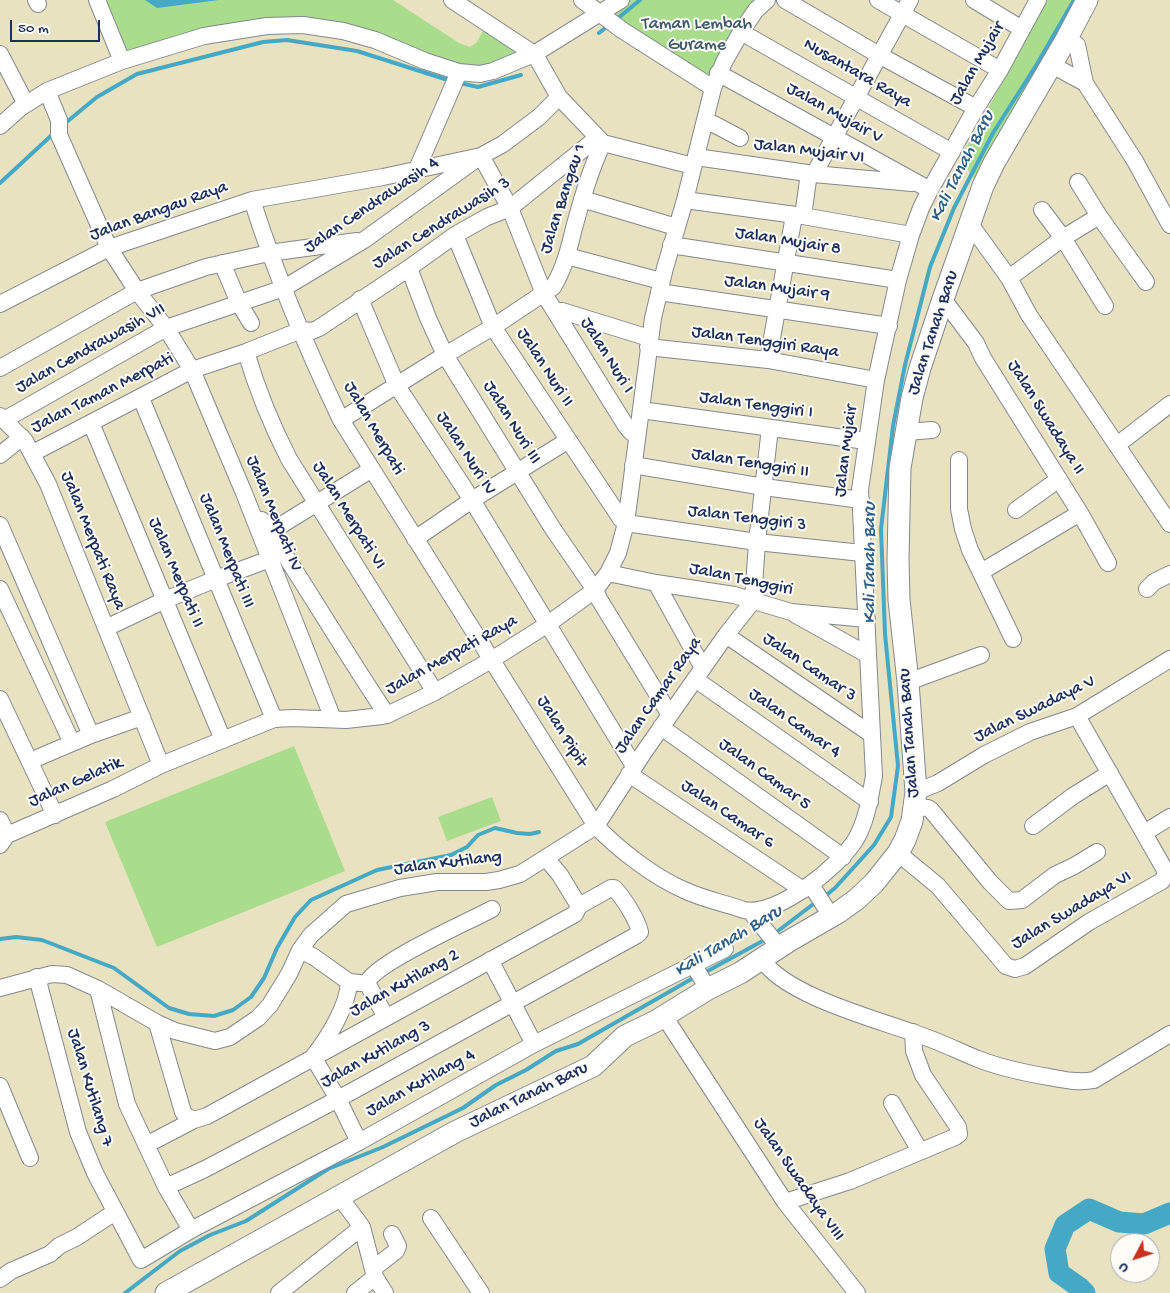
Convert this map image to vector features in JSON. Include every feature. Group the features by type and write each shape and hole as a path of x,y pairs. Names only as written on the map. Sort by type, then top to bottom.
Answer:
{"main road":[{"name":"Jalan Tanah Baru","path":"166,1293 455,1132 587,1069 605,1056 625,1036 664,1016 701,976 740,973 829,913 857,899 874,883 898,853 908,830 915,799 908,682 898,600 900,468 920,368 970,224 994,163 1052,65 1087,0"}],"street":[{"path":"97,0 122,61"},
{"path":"452,0 536,57 558,97 600,141"},
{"path":"582,0 622,30 713,88"},
{"path":"0,126 26,104 48,90 122,61 204,36 266,26 303,24 343,31 375,40 425,62 459,72 480,74 536,57 604,17 621,0"},
{"name":"Jalan Merpati Raya","path":"2,418 22,437 48,484 161,765 274,719 346,720 387,716 435,692 493,660 548,624 595,590 608,573 618,552 622,519 633,465 649,343 660,287 685,200 713,88 718,73 741,32 756,10 767,0"},
{"path":"785,0 879,55 976,108"},
{"path":"878,0 906,7 1000,70"},
{"path":"974,0 1022,28"},
{"name":"Jalan Mujair","path":"754,916 810,889 843,857 856,838 870,802 874,776 860,490 876,380 898,280 923,187 952,152 1038,0"},
{"path":"768,360 786,262 812,174 906,7"},
{"name":"Nusantara Raya","path":"741,32 952,152"},
{"path":"1067,38 1077,45 1085,82 1136,161 1170,225"},
{"path":"0,54 26,104"},
{"path":"1052,65 1085,82"},
{"path":"417,170 459,72"},
{"name":"Jalan Mujair V","path":"718,73 923,187"},
{"name":"Jalan Merpati IV","path":"48,90 59,128 109,248 137,291 166,328 192,370 244,493 334,719"},
{"path":"481,156 503,144 532,122 558,97"},
{"path":"706,120 740,138"},
{"name":"Jalan Bangau 1","path":"341,420 553,287 559,278 567,256 600,141 694,162"},
{"name":"Jalan Cendrawasih 3","path":"246,352 301,330 312,331 319,328 455,235 488,217 510,208 600,141"},
{"name":"Jalan Bangau Raya","path":"0,304 109,248 252,200 417,170 481,156"},
{"name":"Jalan Nuri I","path":"481,156 510,208 544,294 626,426 637,435"},
{"name":"Jalan Cendrawasih 4","path":"284,288 364,240 481,156"},
{"name":"Jalan Mujair VI","path":"694,162 923,187"},
{"path":"1078,182 1099,216 1146,282"},
{"path":"582,199 676,227"},
{"name":"Jalan Merpati","path":"252,200 269,253 341,420 493,660"},
{"path":"685,200 799,216 910,235"},
{"path":"1042,210 1063,238 1106,306"},
{"path":"1009,278 1063,238 1099,216"},
{"path":"970,224 1009,278 1029,315 1170,524"},
{"name":"Jalan Nuri II","path":"455,235 493,326 567,440 622,519"},
{"path":"0,368 137,291 222,263 269,253 364,240"},
{"name":"Jalan Mujair 8","path":"671,245 898,280"},
{"name":"Jalan Mujair 9","path":"567,256 660,287 776,310 889,326"},
{"path":"222,263 239,303 251,323"},
{"name":"Jalan Nuri III","path":"408,268 445,354 518,472 595,590 665,721"},
{"name":"Jalan Cendrawasih VII","path":"2,418 166,328 284,288"},
{"name":"Jalan Nuri IV","path":"360,299 397,386 472,500 548,624 632,770"},
{"name":"Jalan Swadaya II","path":"943,299 976,343 983,358 1080,512 1108,563"},
{"name":"Jalan Tenggiri Raya","path":"554,311 562,311 649,343 768,360 876,380"},
{"name":"Jalan Taman Merpati","path":"32,453 142,398 192,370 246,352"},
{"name":"Jalan Merpati VI","path":"246,352 256,385 273,427 289,459 435,692"},
{"name":"Jalan Merpati III","path":"142,398 274,719"},
{"path":"1117,445 1170,404"},
{"name":"Jalan Tenggiri I","path":"641,410 866,441"},
{"name":"Jalan Merpati II","path":"91,422 223,740"},
{"path":"753,601 757,542 770,428"},
{"path":"906,432 932,430"},
{"path":"0,455 22,437"},
{"path":"415,538 567,440"},
{"path":"959,460 959,509 963,530 970,550 1013,639"},
{"name":"Jalan Tenggiri II","path":"633,465 764,487 861,500"},
{"path":"270,532 372,469"},
{"path":"1016,510 1059,479"},
{"path":"244,493 387,716"},
{"path":"981,572 1080,512"},
{"name":"Jalan Tenggiri 3","path":"622,519 757,542 862,553"},
{"path":"0,525 91,735"},
{"path":"106,628 165,600 270,559"},
{"name":"Jalan Tenggiri","path":"608,573 656,584 734,595 791,612 866,619"},
{"path":"1147,589 1154,582 1170,574"},
{"path":"656,584 699,673"},
{"path":"0,589 72,743"},
{"name":"Jalan Camar Raya","path":"599,822 665,721 726,635 753,601"},
{"path":"791,612 868,656"},
{"name":"Jalan Camar 3","path":"726,635 871,734"},
{"path":"54,651 44,655 71,712"},
{"path":"908,682 981,655"},
{"name":"Jalan Swadaya V","path":"915,799 984,755 1030,732 1077,716 1170,659"},
{"name":"Jalan Pipit","path":"493,660 615,845 684,891 754,916"},
{"name":"Jalan Camar 4","path":"699,673 870,802"},
{"path":"0,699 56,814"},
{"path":"1077,716 1144,833 1170,817"},
{"path":"30,761 91,735 142,717"},
{"name":"Jalan Camar 5","path":"665,721 843,857"},
{"name":"Jalan Gelatik","path":"2,833 56,814 161,765"},
{"name":"Jalan Camar 6","path":"632,770 810,889"},
{"path":"1033,826 1073,796 1110,773"},
{"path":"915,799 930,808 990,882 1009,901 1022,900 1055,875 1097,852"},
{"name":"Jalan Kutilang","path":"0,988 52,974 67,975 98,989 157,1023 175,1031 215,1041 230,1037 258,1018 270,1004 289,974 300,950 310,935 346,904 409,887 437,882 486,882 520,874 599,822"},
{"name":"Jalan Swadaya VI","path":"898,853 938,886 1006,966 1015,969 1025,966 1089,922 1165,878 1165,870 1144,833"},
{"path":"546,858 560,875 579,906"},
{"name":"Jalan Kutilang 2","path":"146,1145 194,1120 207,1116 574,914 579,906 614,888 638,925 640,932 603,954"},
{"path":"810,889 829,913"},
{"path":"368,983 374,973 387,964 430,939 492,909"},
{"path":"754,916 772,950 765,965 782,980 861,1016 913,1032 979,1060 1006,1068 1085,1082 1102,1077 1170,1034"},
{"name":"Jalan Kutilang 4","path":"141,1260 191,1230 359,1142 534,1044 701,976 725,949"},
{"path":"300,950 314,957 349,982 368,983"},
{"name":"Jalan Kutilang 3","path":"166,1187 205,1169 338,1099 603,954"},
{"path":"490,960 534,1044"},
{"name":"Jalan Kutilang 7","path":"37,978 78,1132 95,1173 141,1260"},
{"path":"349,982 349,990 327,1039 313,1057 338,1099 359,1142"},
{"path":"368,983 386,1017"},
{"name":"Jalan Kutilang 7","path":"98,989 127,1104 166,1187 191,1230"},
{"name":"Jalan Swadaya VIII","path":"664,1016 785,1202 857,1293"},
{"path":"157,1023 183,1112 194,1120"},
{"path":"785,1202 850,1181 955,1138 960,1132 923,1075 914,1051 913,1032"},
{"path":"0,1086 30,1158"},
{"path":"892,1103 920,1151"},
{"path":"339,1196 362,1227 374,1272 385,1293"},
{"path":"0,1279 11,1271 50,1254 59,1246 77,1237 115,1212"},
{"path":"431,1218 476,1291"},
{"path":"279,1293 362,1227"},
{"path":"355,1293 396,1251 398,1246 392,1234"}],"green space":[{"path":"97,0 393,0 459,43 470,47 476,43 488,23 534,54 480,74 303,25 122,61"},
{"name":"Taman Lembah Gurame","path":"621,0 767,0 713,88 600,14"},
{"path":"1048,0 1084,0 979,185 960,159"},
{"path":"294,746 345,871 157,947 105,822"},
{"path":"492,797 501,821 447,841 438,817"}],"water":[{"path":"145,0 219,0 157,8"}],"waterway":[{"path":"617,19 640,0"},
{"name":"Kali Tanah Baru","path":"824,897 835,888 874,845 891,817 898,766 885,634 881,529 893,426 905,365 930,267 954,208 993,133 1037,64 1074,0"},
{"path":"599,33 609,25"},
{"path":"63,125 97,97 137,74 263,42 287,40 357,51 451,81"},
{"path":"460,83 478,87 521,75"},
{"path":"0,183 54,133"},
{"path":"0,939 16,937 42,940 114,968 169,1008 189,1014 214,1016 233,1010 251,997 264,978 277,948 295,917 311,900 377,870 451,855 467,847 478,835 495,828 517,833 530,834 539,832"},
{"name":"Kali Tanah Baru","path":"774,934 816,902"},
{"name":"Kali Tanah Baru","path":"704,973 768,938"},
{"path":"125,1293 180,1251 210,1235 246,1221 328,1169 383,1147 463,1108 496,1085 526,1070 556,1051 578,1044 695,977"},
{"path":"1085,1293 1059,1273 1055,1249 1065,1225 1089,1209 1119,1222 1144,1224 1170,1213"}]}
